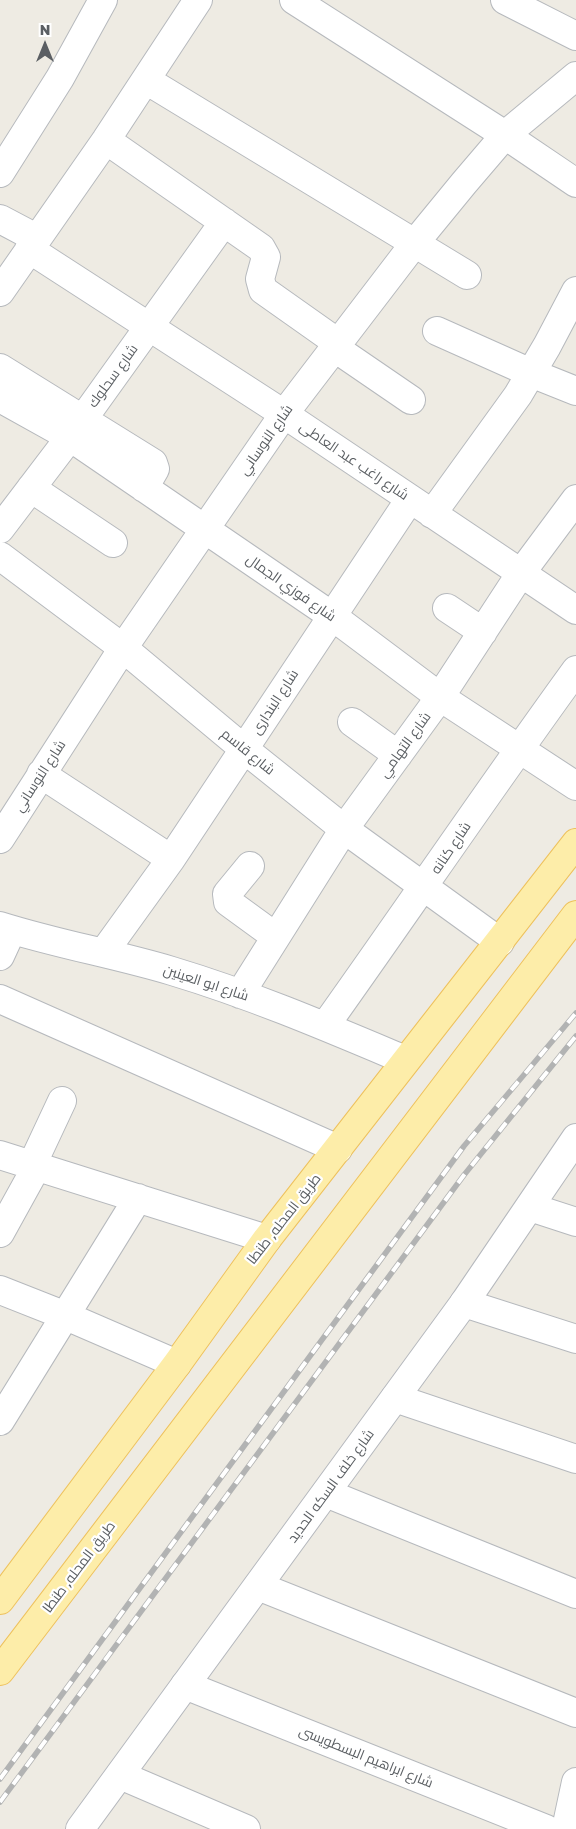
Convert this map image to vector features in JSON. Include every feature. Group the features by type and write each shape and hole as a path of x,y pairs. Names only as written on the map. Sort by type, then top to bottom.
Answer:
{"main road":[{"name":"طريق المحله, طنطا","path":"2,1593 177,1364 267,1238 576,843"},
{"name":"طريق المحله, طنطا","path":"0,1671 576,915"}],"street":[{"path":"0,173 60,78 103,0"},
{"path":"0,292 106,140 198,0"},
{"path":"294,0 505,135 576,183"},
{"path":"505,0 576,36"},
{"name":"شارع النوساني","path":"0,839 123,648 284,414 414,244 505,135 576,76"},
{"path":"146,80 467,275"},
{"path":"106,140 261,248 264,252 265,263 260,279 262,290 411,400"},
{"name":"شارع راغب عبد العاطى","path":"0,219 150,326 576,610"},
{"name":"شارع سحلوك","path":"0,529 76,428 224,222"},
{"path":"432,514 531,373 576,291"},
{"path":"437,331 576,391"},
{"path":"0,368 76,428"},
{"name":"شارع فوزي الجمال","path":"0,398 76,428 144,488 332,616 440,697 576,786"},
{"path":"31,488 113,543"},
{"name":"شارع البندارى","path":"104,952 171,859 410,499"},
{"name":"شارع التهامي","path":"240,994 344,829 440,697 521,573 576,499"},
{"name":"شارع قاسم","path":"0,556 123,648 344,829 500,942"},
{"path":"447,608 483,632"},
{"name":"شارع كنانه","path":"325,1026 576,670"},
{"path":"352,722 398,755"},
{"path":"42,774 171,859"},
{"path":"250,866 227,894 226,898 228,902 276,937"},
{"path":"0,956 6,928"},
{"name":"شارع ابو العينين","path":"6,928 104,952 240,994 325,1026 406,1060"},
{"path":"0,999 338,1149"},
{"path":"0,1232 34,1166 62,1101"},
{"name":"شارع خلف السكه الحديد","path":"80,1829 464,1303 576,1138"},
{"path":"0,1155 267,1238"},
{"path":"0,1421 138,1198"},
{"path":"530,1207 576,1222"},
{"path":"0,1290 177,1364"},
{"path":"464,1303 576,1339"},
{"path":"395,1398 576,1460"},
{"path":"326,1493 576,1594"},
{"path":"258,1586 576,1713"},
{"name":"شارع ابراهيم البسطويسى","path":"185,1685 546,1829"},
{"path":"120,1775 246,1829"},
{"path":"566,1829 576,1782"}],"railway":[{"path":"0,1779 464,1146 576,1013"},
{"path":"0,1802 464,1175 576,1036"}]}
